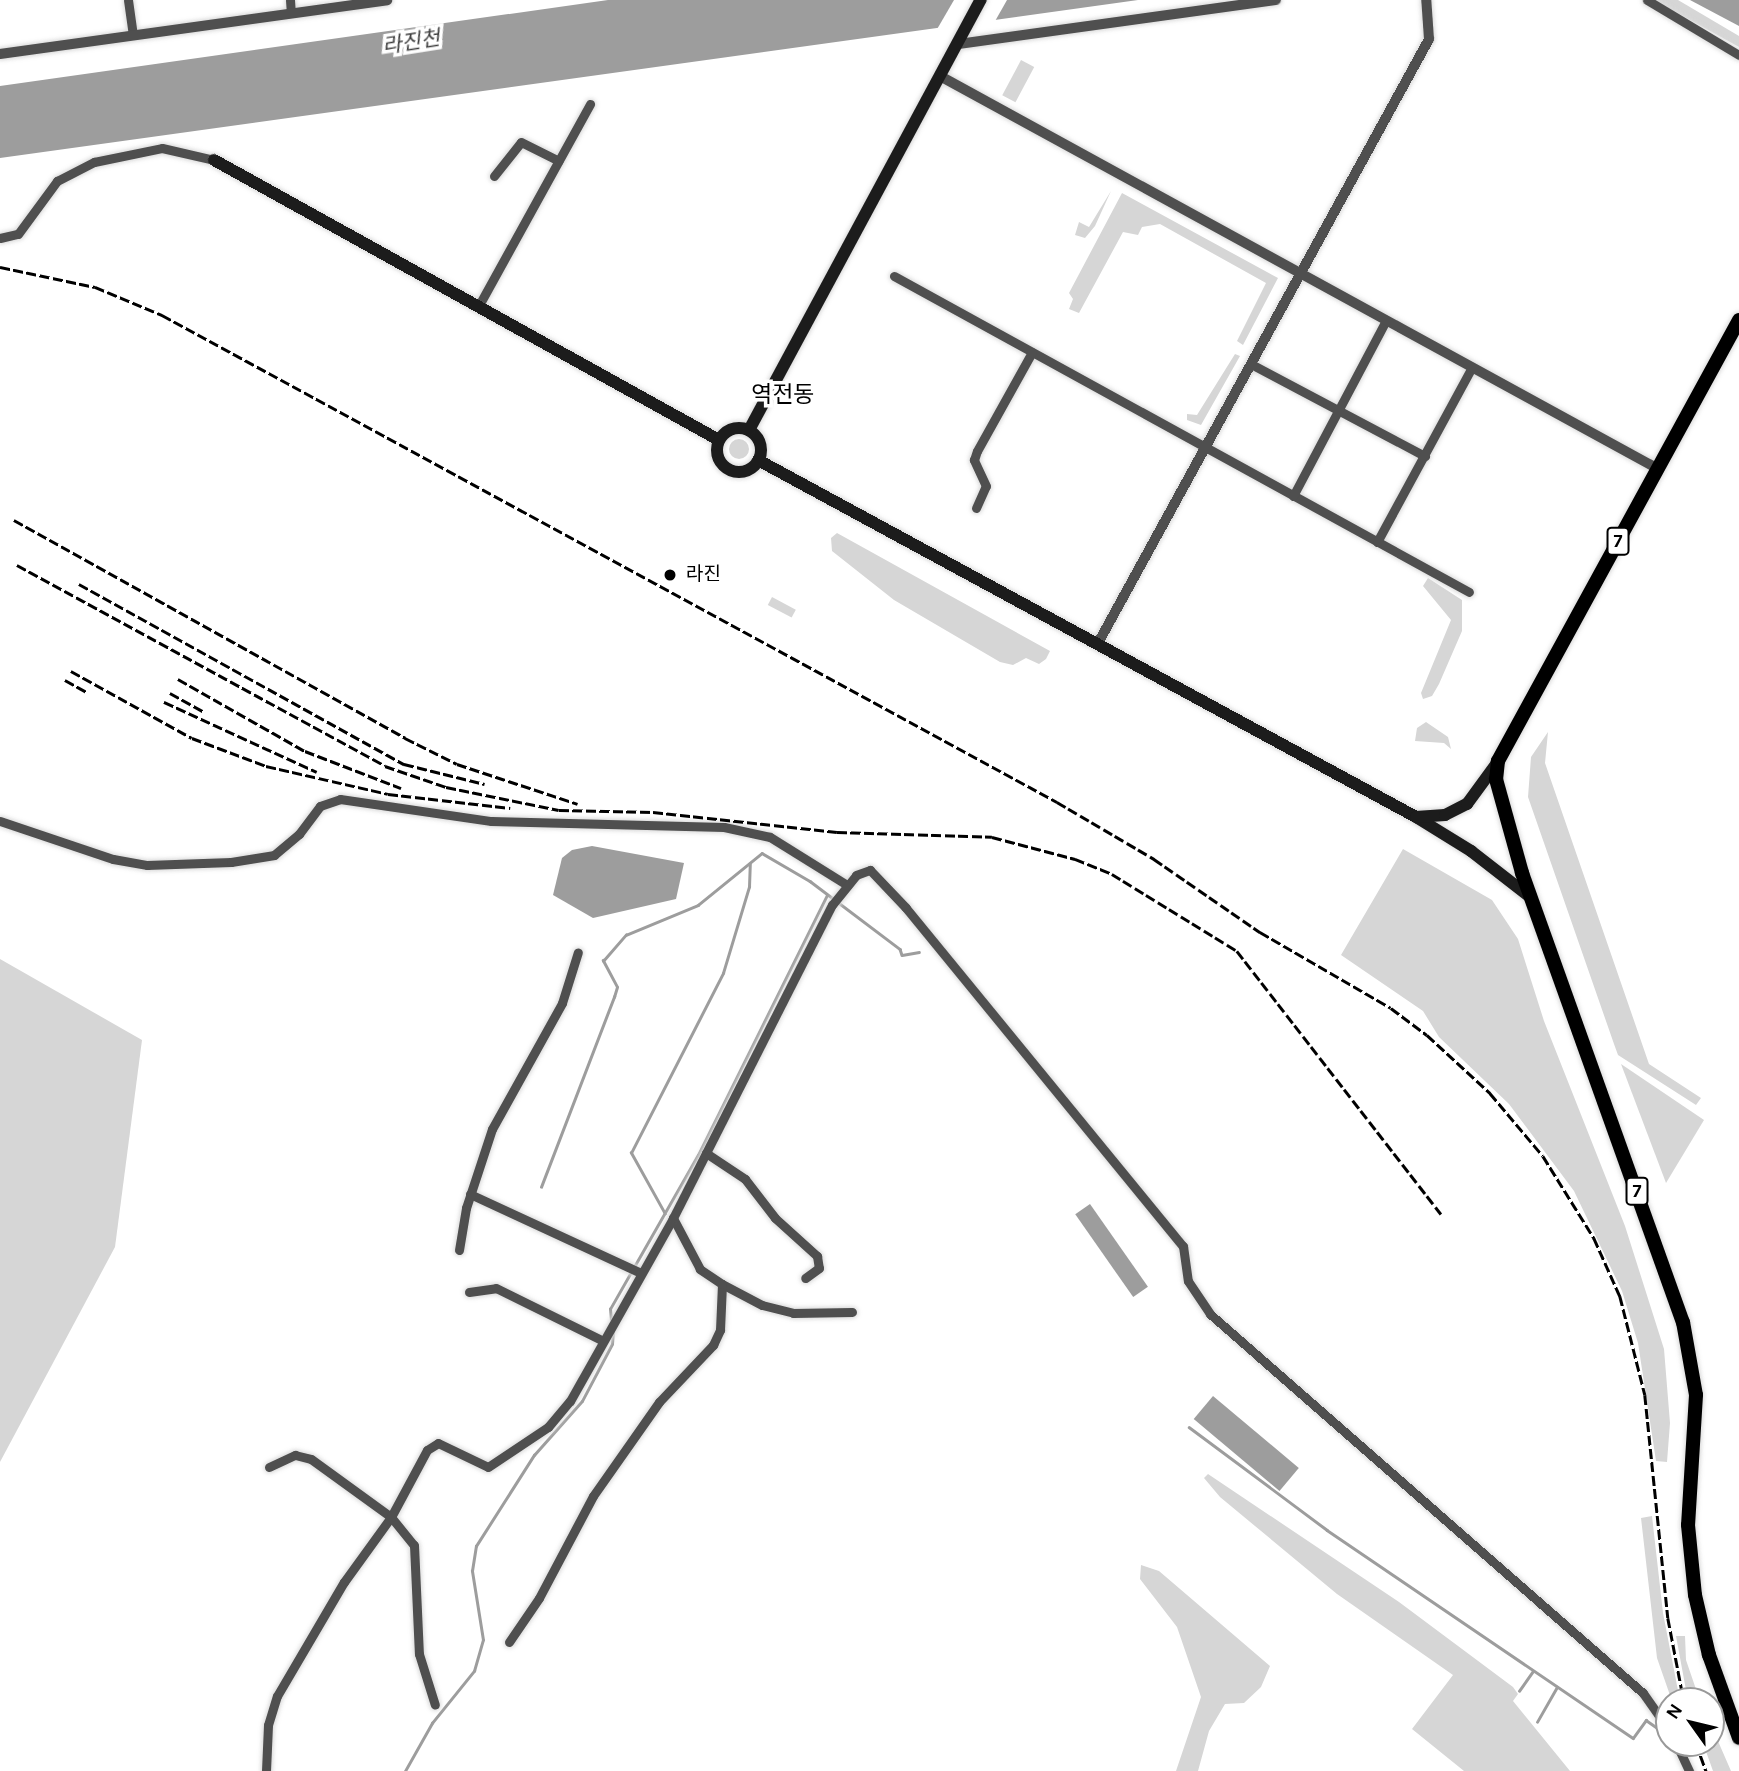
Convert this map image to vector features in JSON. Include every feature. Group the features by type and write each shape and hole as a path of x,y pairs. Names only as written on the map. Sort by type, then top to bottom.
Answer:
{"highway":[{"name":"7","path":"1739,320 1498,761 1499,797 1684,1322 1696,1395 1688,1525 1702,1629 1739,1738"}],"main road":[{"path":"749,430 981,0"},
{"path":"214,160 719,440"},
{"path":"732,429 749,430 760,443 758,460 745,471 729,470 718,457 719,440 732,429"},
{"path":"758,460 1416,817 1471,851 1533,899"},
{"path":"1416,817 1445,815 1467,804 1498,761"}],"street":[{"path":"128,0 133,35"},
{"path":"290,0 291,13"},
{"path":"0,54 387,0"},
{"path":"958,44 1276,0"},
{"path":"1097,645 1429,39 1426,0"},
{"path":"1647,0 1739,55"},
{"path":"940,76 1658,469"},
{"path":"478,307 590,104"},
{"path":"494,176 521,142 559,161"},
{"path":"0,238 18,234 57,181 94,162 162,148 214,160"},
{"path":"894,276 1469,592"},
{"path":"1293,496 1387,320"},
{"path":"976,508 986,486 974,460 976,451 1032,352"},
{"path":"1251,364 1425,456"},
{"path":"1377,542 1472,367"},
{"path":"0,821 113,859 147,865 231,862 274,855 299,834 320,806 340,799 491,821 724,827 770,837 847,885"},
{"path":"266,1771 268,1725 277,1696 344,1582 391,1517 432,1445 488,1467 548,1427 570,1401 601,1340 673,1218 795,975 847,885 856,875 870,870 906,908 1183,1246 1188,1281 1210,1314 1643,1693 1655,1710"},
{"path":"459,1250 470,1194 505,1101 562,1003 578,952"},
{"path":"706,1153 745,1179 775,1218 817,1256 819,1268 805,1278"},
{"path":"470,1194 641,1273"},
{"path":"673,1218 700,1269 762,1306 793,1313 852,1312"},
{"path":"509,1643 539,1598 593,1496 659,1402 713,1345 720,1329 722,1284"},
{"path":"469,1292 496,1288 601,1340"},
{"path":"269,1467 295,1455 311,1458 391,1517 414,1545 419,1654 435,1706"}],"shaded area":[{"path":"1654,0 1678,0 1739,36 1739,47"},
{"path":"1021,60 1034,67 1015,102 1002,95"},
{"path":"1111,191 1095,226 1085,238 1075,235 1079,222 1089,227"},
{"path":"1122,193 1278,278 1243,345 1237,341 1266,283 1160,224 1142,227 1138,235 1123,232 1079,313 1069,309 1073,299 1069,293"},
{"path":"1235,354 1240,356 1201,425 1187,420 1187,414 1197,415"},
{"path":"739,439 746,442 749,449 746,456 739,459 732,456 729,449 732,442"},
{"path":"837,533 1050,651 1046,659 1039,664 1026,658 1013,665 1000,662 894,600 832,551 831,538"},
{"path":"1428,578 1462,600 1462,631 1439,684 1432,696 1423,699 1421,693 1451,620 1423,586"},
{"path":"772,597 796,610 792,618 768,605"},
{"path":"1426,722 1448,737 1451,749 1444,743 1415,741 1417,728"},
{"path":"1548,732 1545,763 1649,1064 1701,1098 1696,1105 1618,1055 1528,797 1531,757"},
{"path":"1403,849 1492,900 1518,939 1544,1021 1625,1226 1664,1349 1670,1423 1667,1462 1656,1461 1638,1343 1622,1291 1574,1191 1509,1104 1439,1037 1423,1011 1341,955"},
{"path":"0,959 142,1040 115,1247 0,1462"},
{"path":"1621,1064 1704,1120 1666,1183"},
{"path":"1208,1474 1399,1602 1513,1687 1518,1694 1513,1701 1570,1771 1464,1771 1412,1729 1453,1675 1337,1594 1220,1497 1204,1478"},
{"path":"1652,1516 1663,1613 1677,1687 1667,1687 1657,1658 1641,1518"},
{"path":"1141,1565 1159,1571 1270,1666 1261,1687 1244,1703 1225,1704 1209,1731 1198,1771 1176,1771 1201,1697 1177,1627 1140,1579"},
{"path":"1676,1636 1685,1636 1686,1660 1695,1687 1685,1687"},
{"path":"1708,1757 1725,1757 1731,1771 1713,1771"}],"water":[{"name":"라진천","path":"608,0 1138,0 0,158 0,86"},
{"path":"1690,0 1739,0 1739,26"},
{"path":"592,846 684,863 676,899 593,918 553,895 562,858 572,850"},
{"path":"1090,1204 1148,1287 1133,1297 1075,1214"},
{"path":"1213,1396 1299,1468 1280,1491 1194,1419"}],"pier":[{"path":"954,0 1007,0 994,23 936,31"}],"waterway":[{"path":"541,1187 617,987 603,961 626,935 698,905 762,853 810,881 900,949 902,955 919,952"},
{"path":"665,1214 631,1153 723,973 749,887 750,864"},
{"path":"611,1320 610,1309 698,1155 827,895"},
{"path":"405,1771 432,1723 474,1671 483,1640 472,1571 476,1546 534,1455 582,1401 612,1344 613,1330"},
{"path":"1189,1427 1327,1530 1633,1738 1646,1720 1655,1726"},
{"path":"1519,1691 1533,1671"},
{"path":"1537,1722 1557,1687"}],"railway":[{"path":"0,267 95,287 162,315 1057,802 1154,859 1260,932 1391,1008 1427,1035 1490,1093 1543,1156 1594,1238 1620,1296 1645,1395 1668,1618 1681,1687"},
{"path":"14,520 405,738 457,764 578,804"},
{"path":"17,565 385,766 446,787 559,810 653,812 837,832 992,837 1075,859 1112,874 1237,951 1441,1214"},
{"path":"79,584 404,764 485,784"},
{"path":"71,671 192,738 266,766 388,794 510,808"},
{"path":"178,679 305,751 401,788"},
{"path":"65,680 87,692"},
{"path":"170,693 203,711"},
{"path":"164,702 317,772"},
{"path":"1701,1757 1706,1771"}],"place":[{"name":"라진","path":"670,575"}],"district":[{"name":"역전동","path":"783,395"}]}
